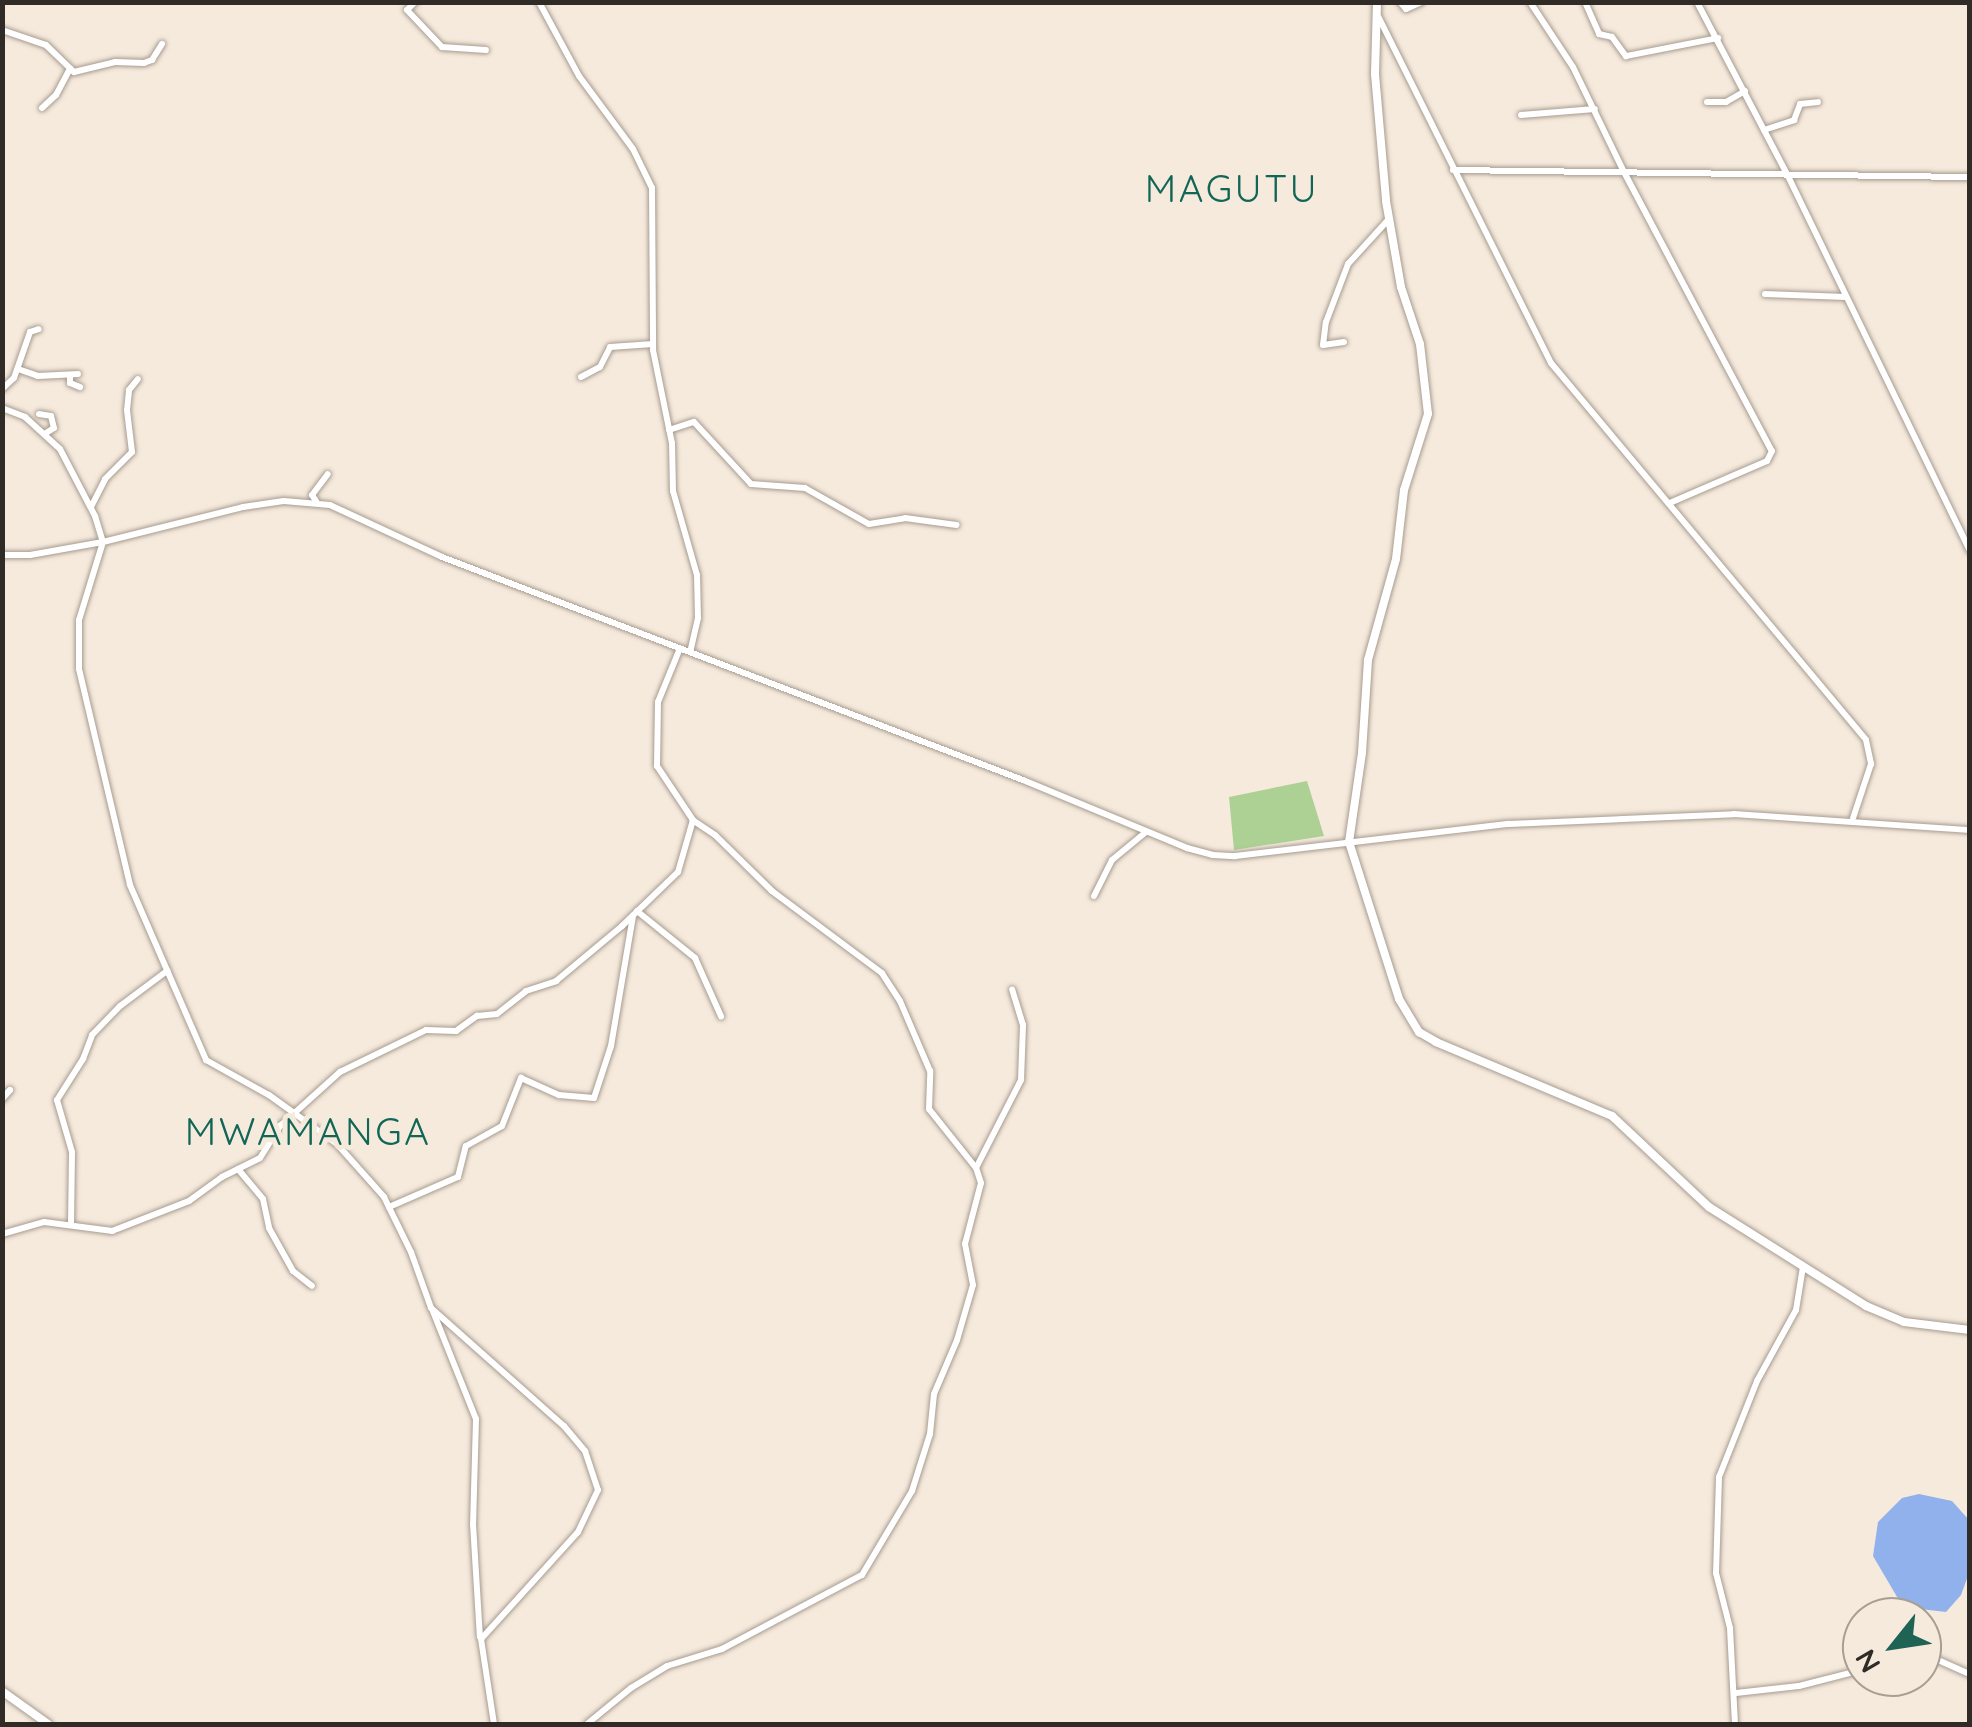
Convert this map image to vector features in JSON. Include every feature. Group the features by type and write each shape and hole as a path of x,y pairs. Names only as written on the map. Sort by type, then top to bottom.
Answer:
{"street":[{"path":"414,2 407,10 442,46 486,50"},
{"path":"539,2 579,76 616,121 652,188 653,344 669,430 674,490 698,574 698,618 690,652"},
{"path":"1377,2 1375,74 1389,219 1401,287 1420,344 1428,414 1404,490 1396,559 1368,660 1362,753 1350,842 1399,999 1418,1032 1598,1107 1625,1126 1708,1207 1886,1317 1970,1330"},
{"path":"1400,2 1406,9 1422,2"},
{"path":"1530,2 1561,44 1624,172 1772,450 1767,460 1670,504"},
{"path":"1585,2 1596,29 1612,36 1626,56 1718,38"},
{"path":"1697,2 1787,174 1970,551"},
{"path":"1377,15 1540,347 1866,740 1872,764 1853,819"},
{"path":"2,30 46,45 70,69 85,72 115,62 144,63 152,60 162,44"},
{"path":"42,108 56,96 70,69"},
{"path":"1707,102 1726,102 1745,91"},
{"path":"1764,130 1794,120 1800,104 1818,102"},
{"path":"1521,115 1595,108"},
{"path":"1453,170 1970,177"},
{"path":"1344,342 1323,345 1326,322 1348,264 1389,219"},
{"path":"1765,294 1846,298"},
{"path":"2,388 18,368 30,332 39,329"},
{"path":"582,377 600,367 610,348 653,344"},
{"path":"18,368 38,376 74,375 70,382 80,387"},
{"path":"90,508 105,479 132,452 127,410 129,390 138,379"},
{"path":"2,408 46,433 60,449 103,542 80,620 79,669 130,885 206,1060 338,1144 389,1206 476,1419 472,1524 481,1639 494,1724"},
{"path":"39,414 51,416 54,428 46,433"},
{"path":"669,430 694,422 752,484 805,488 869,524 905,518 957,525"},
{"path":"316,502 312,495 328,474"},
{"path":"2,554 30,555 103,542 244,507 284,501 316,502 442,557 1186,848 1222,856 1528,824 1734,814 1853,819 1970,830"},
{"path":"587,1724 630,1688 666,1666 722,1650 867,1570 912,1491 930,1434 934,1394 957,1340 973,1285 965,1244 981,1183 976,1168 929,1109 930,1070 911,1020 882,973 772,891 693,820 688,807 663,782 657,766 658,702 680,648"},
{"path":"2,1234 44,1222 112,1231 190,1201 268,1150 280,1126 293,1113 358,1061 426,1030 456,1031 476,1016 497,1014 526,991 556,982 678,872 693,820"},
{"path":"1094,896 1112,860 1146,832"},
{"path":"635,913 694,958 721,1016"},
{"path":"389,1206 458,1178 466,1146 502,1126 521,1078 559,1095 594,1098 611,1046 635,913"},
{"path":"71,1225 72,1152 57,1100 84,1059 92,1035 120,1006 167,971"},
{"path":"976,1168 1022,1080 1023,1024 1012,990"},
{"path":"2,1099 10,1090"},
{"path":"238,1170 263,1199 269,1228 292,1271 312,1286"},
{"path":"1735,1724 1730,1628 1716,1573 1719,1477 1757,1381 1796,1310 1803,1267"},
{"path":"431,1308 564,1426 585,1451 598,1490 578,1532 481,1639"},
{"path":"1942,1662 1970,1674"},
{"path":"1736,1694 1799,1686 1842,1675"},
{"path":"2,1691 48,1724"}],"green space":[{"path":"1307,781 1324,836 1234,850 1229,797"}],"water":[{"path":"1919,1494 1952,1501 1969,1520 1969,1573 1961,1595 1946,1612 1942,1612 1942,1597 1897,1597 1873,1556 1878,1522 1902,1498"}],"district":[{"name":"MAGUTU","path":"1232,189"},
{"name":"MWAMANGA","path":"308,1132"}]}
